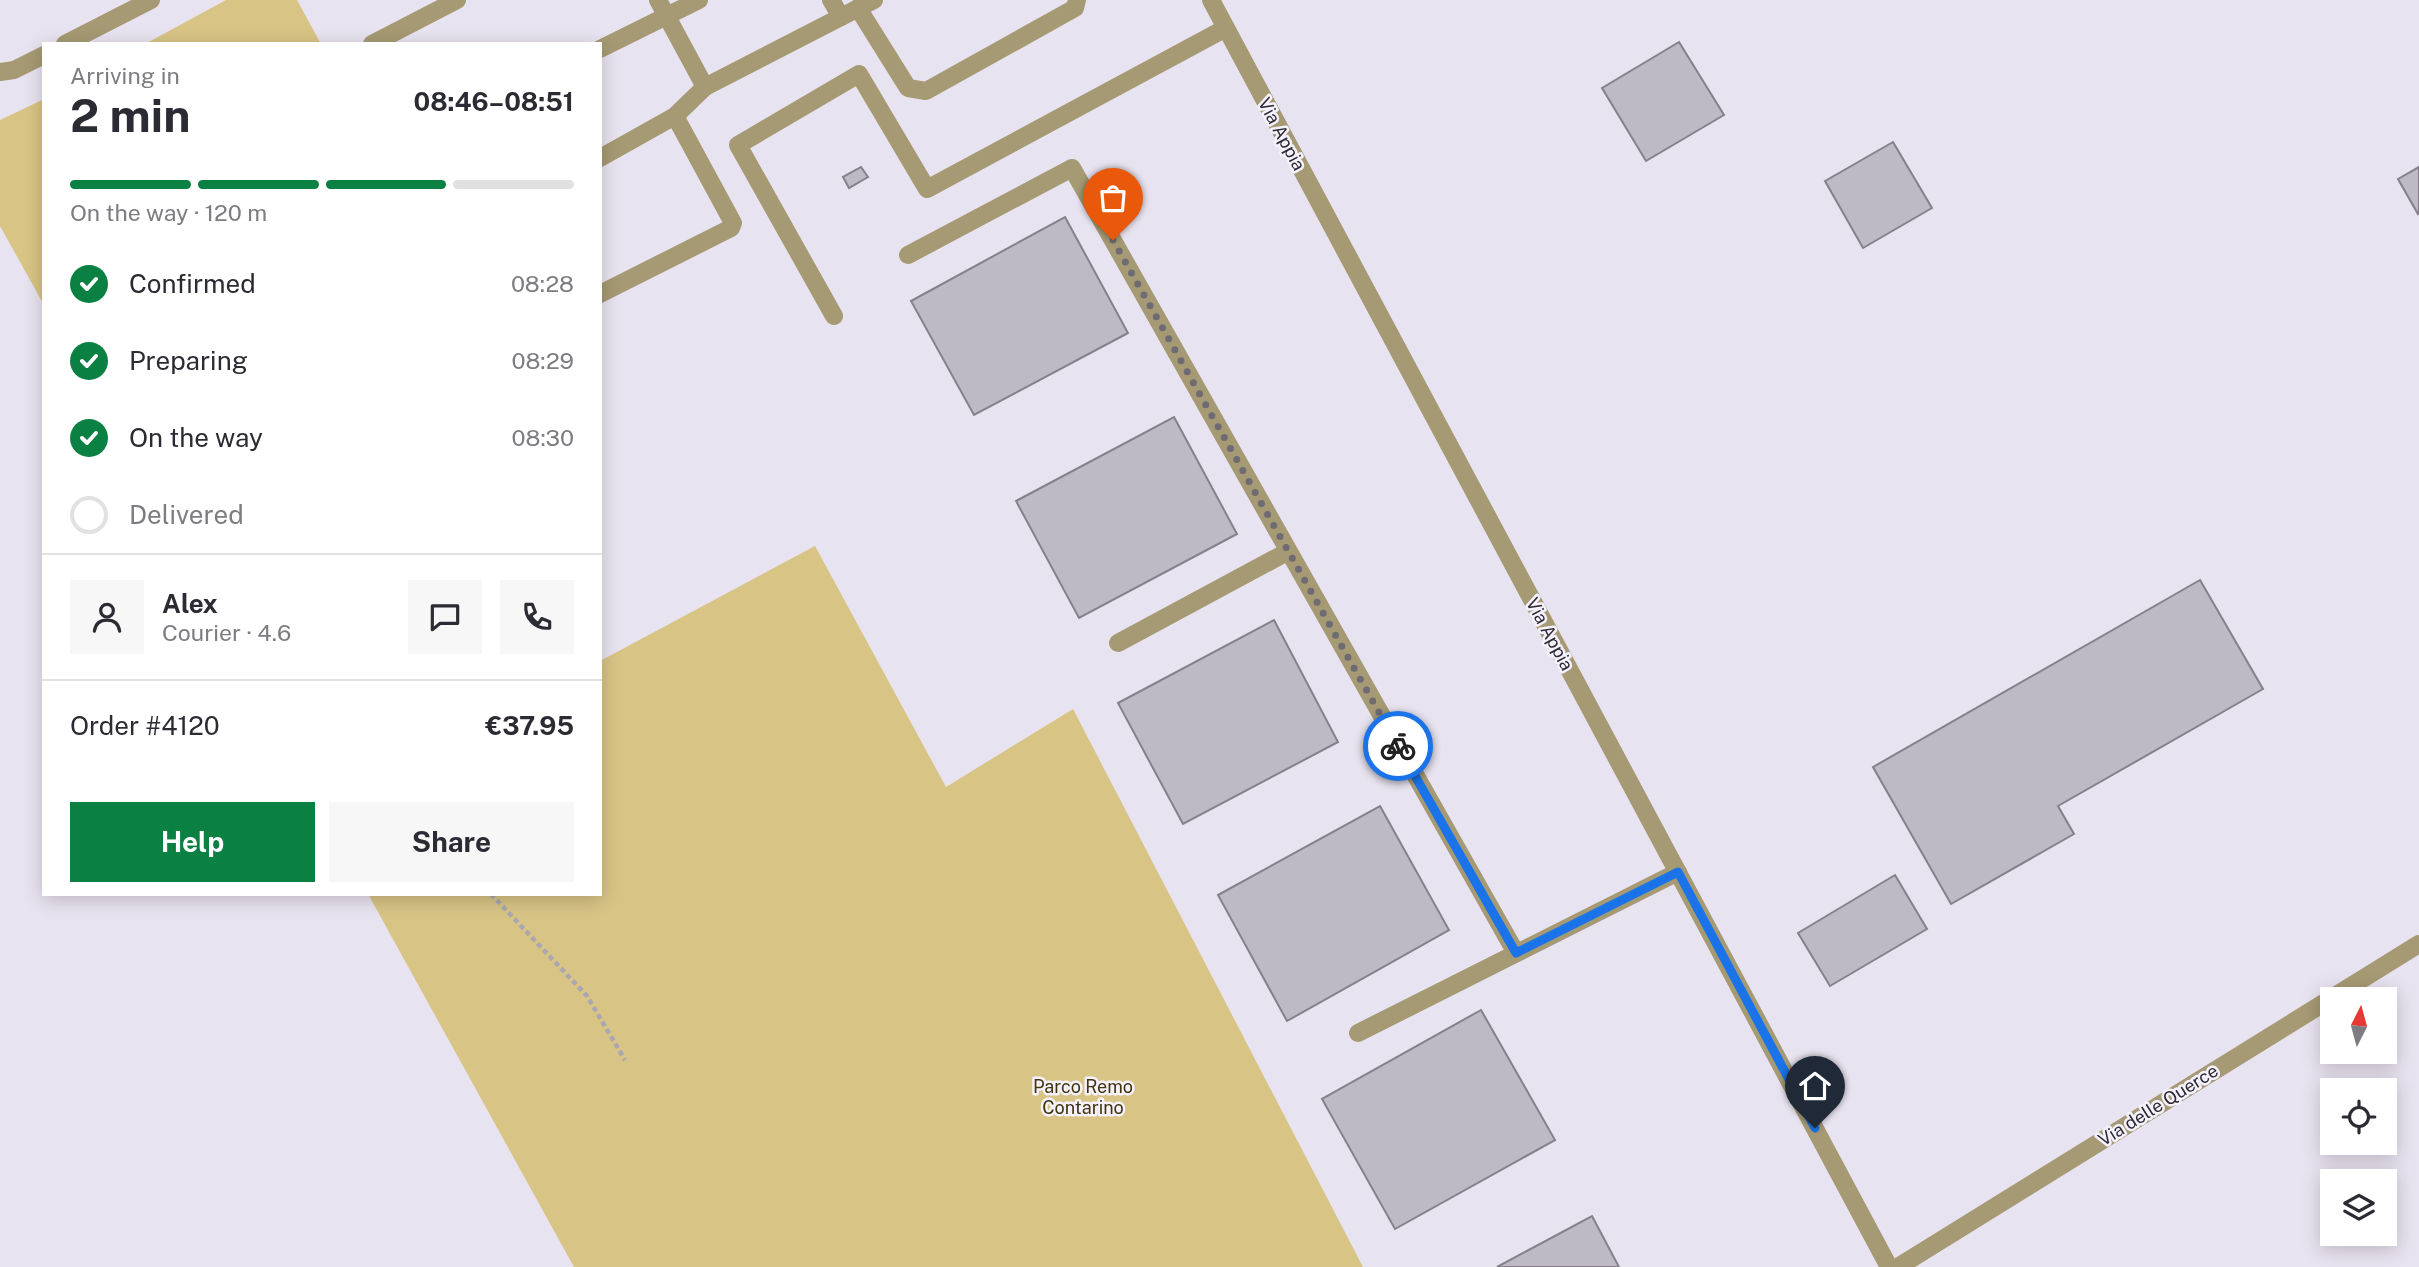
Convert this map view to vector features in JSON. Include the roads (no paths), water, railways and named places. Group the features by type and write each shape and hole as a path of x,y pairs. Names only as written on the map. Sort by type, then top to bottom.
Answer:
{"street":[{"path":"69,42 152,0"},
{"path":"376,42 457,0"},
{"path":"602,49 663,8 699,0"},
{"path":"831,0 841,17"},
{"path":"602,157 675,116 705,87 866,4 908,88 926,92 1074,8 1077,0"},
{"name":"Via Appia","path":"1211,0 1889,1267"},
{"path":"663,8 705,87"},
{"path":"834,316 738,145 859,74 927,189 1226,28"},
{"path":"0,72 15,70 42,56"},
{"path":"602,293 731,228 733,223 675,116"},
{"path":"908,255 1072,168 1516,953"},
{"path":"1118,643 1287,552"},
{"path":"1359,1033 1678,872"},
{"name":"Via delle Querce","path":"1898,1267 2419,944"}],"park label":[{"name":"Parco Remo Contarino","path":"1083,1096"}]}
